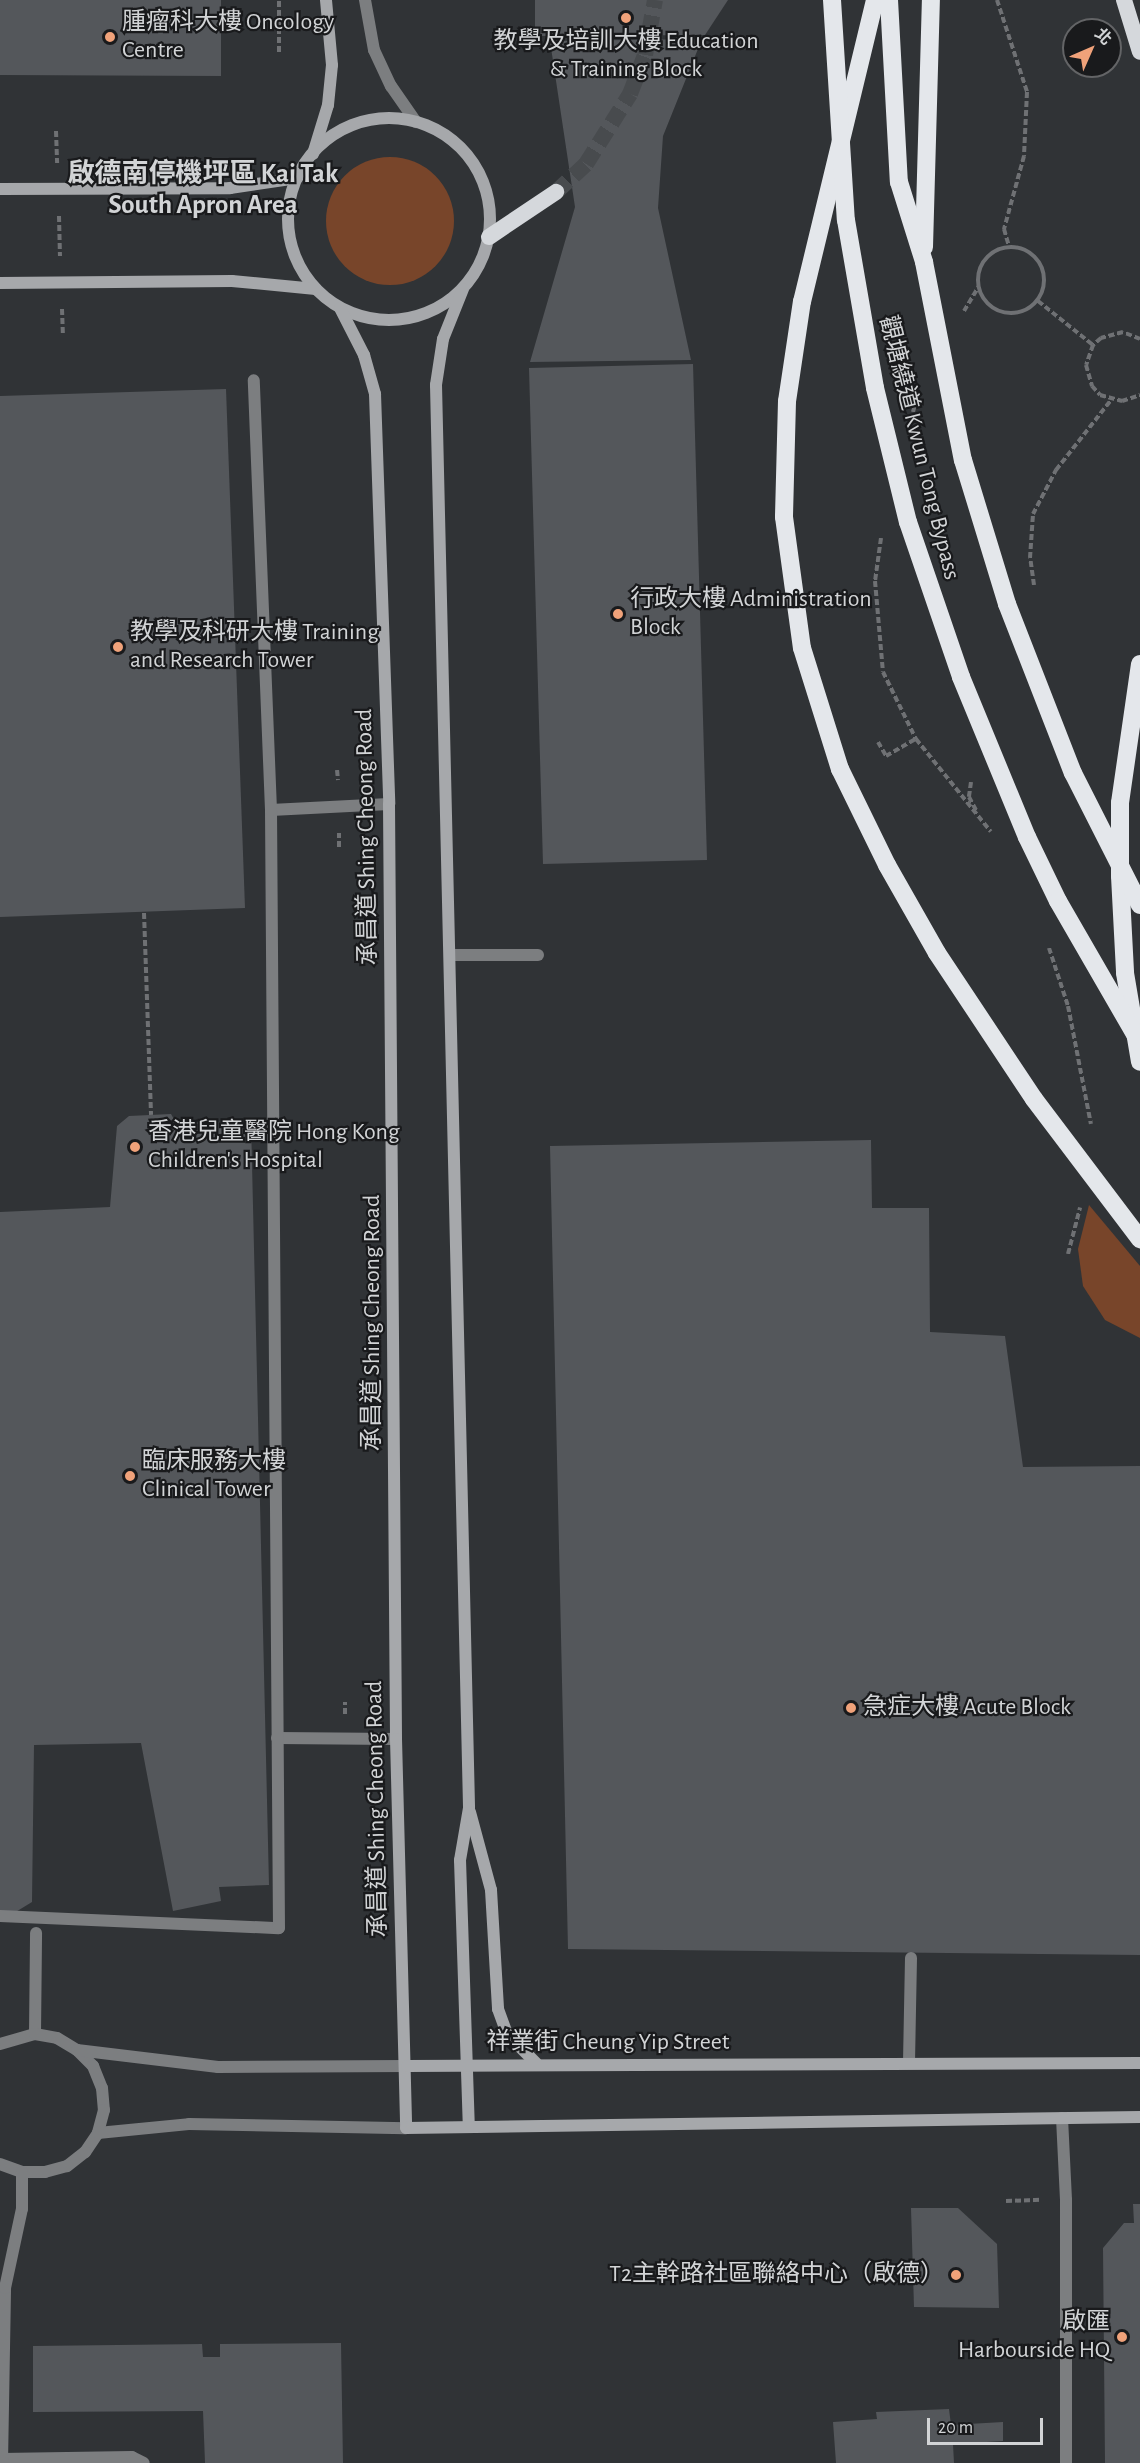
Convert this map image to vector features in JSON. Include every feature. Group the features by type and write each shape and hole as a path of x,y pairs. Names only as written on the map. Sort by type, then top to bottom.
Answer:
{"highway":[{"name":"觀塘繞道 Kwun Tong Bypass","path":"832,0 846,220 875,388 908,522 961,677 1027,837 1058,901 1140,1043"},
{"path":"875,0 802,301 787,401 784,517 802,648 840,769 887,865 937,954 1028,1090 1140,1239"},
{"name":"觀塘繞道 Kwun Tong Bypass","path":"890,0 899,182 924,262 963,460 1004,593 1073,773 1140,905"},
{"path":"924,262 931,0"},
{"path":"1124,0 1140,52"},
{"path":"489,237 556,192"},
{"path":"1140,664 1120,804 1120,876 1125,973 1140,1062"}],"main road":[{"name":"承昌道 Shing Cheong Road","path":"313,155 328,105 332,65 326,0"},
{"name":"承昌道 Shing Cheong Road","path":"463,289 424,315 395,320 365,317 340,308 316,289 302,271 289,232 288,213 297,178 313,155 331,137 367,121 389,118 416,122 440,132 461,149 477,170 487,195 489,237 476,271 463,289 443,339 436,385 469,1808 460,1860 465,2065 469,2126"},
{"path":"0,189 230,188 297,178"},
{"path":"0,283 232,281 316,289"},
{"name":"承昌道 Shing Cheong Road","path":"340,308 364,355 375,394 389,804 396,1739 406,2128"},
{"name":"承昌道 Shing Cheong Road","path":"469,1808 491,1890 498,2009 507,2034 537,2064"},
{"name":"祥業街 Cheung Yip Street","path":"406,2066 1140,2062"},
{"path":"406,2128 1140,2117"}],"street":[{"path":"365,0 374,50 391,86 416,122"},
{"path":"0,1917 279,1928 271,810 254,380"},
{"path":"271,810 389,804"},
{"path":"450,955 538,955"},
{"path":"277,1738 396,1739"},
{"path":"0,2044 35,2034 36,1918"},
{"path":"909,2062 911,1958"},
{"name":"祥業街 Cheung Yip Street","path":"0,2164 22,2172 45,2172 67,2166 85,2152 98,2133 104,2110 102,2088 93,2067 77,2050 57,2038 35,2034"},
{"name":"祥業街 Cheung Yip Street","path":"77,2050 218,2067 406,2066"},
{"path":"1062,2118 1066,2200 1066,2463"},
{"path":"98,2133 189,2124 406,2128"},
{"path":"22,2172 22,2209 5,2288 2,2461 132,2457 144,2463"}],"path":[{"path":"279,0 279,52"},
{"path":"997,0 1027,92 1024,156 1004,229 1009,247"},
{"path":"56,131 63,334"},
{"path":"1009,247 1030,252 1043,270 1045,281 1038,301 1019,313 1008,314 989,305 982,296 979,286 982,265 998,250 1009,247"},
{"path":"1038,301 1093,345"},
{"path":"1140,339 1123,333 1112,334 1093,345 1086,365 1087,376 1100,395 1122,401 1140,395"},
{"path":"878,742 886,756 916,739"},
{"path":"144,913 151,1115"},
{"path":"1068,1254 1081,1206"}],"shaded area":[{"path":"390,157 415,162 435,176 449,196 454,221 449,246 435,266 415,280 390,285 365,280 345,266 331,246 326,221 331,196 345,176 365,162"},
{"path":"1089,1205 1140,1266 1140,1338 1105,1320 1083,1286 1078,1249"}],"building":[{"name":"腫瘤科大樓 Oncology Centre","path":"0,0 221,0 221,76 0,75"},
{"name":"教學及培訓大樓 Education & Training Block","path":"535,0 728,0 705,35 535,36"},
{"path":"702,39 663,136 658,208 691,360 530,362 575,207 550,41"},
{"name":"行政大樓 Administration Block","path":"693,364 707,860 543,864 529,368"},
{"name":"教學及科研大樓 Training and Research Tower","path":"226,389 245,908 0,917 0,396"},
{"name":"臨床服務大樓 Clinical Tower","path":"171,1114 176,1123 251,1121 269,1885 219,1887 221,1901 173,1911 141,1743 34,1745 32,1902 14,1913 0,1912 0,1212 110,1207 117,1126 129,1116"},
{"name":"急症大樓 Acute Block","path":"871,1140 872,1208 929,1208 930,1332 1005,1336 1023,1467 1140,1466 1140,1955 568,1949 550,1146"},
{"name":"啟匯 Harbourside HQ","path":"1133,2204 1140,2204 1140,2463 1105,2463 1103,2248 1124,2223 1134,2223"},
{"name":"T2主幹路社區聯絡中心（啟德）","path":"911,2208 958,2208 997,2244 999,2308 914,2307"},
{"path":"341,2343 343,2463 205,2463 203,2411 33,2412 33,2346 202,2344 203,2357 220,2357 220,2344"},
{"path":"949,2409 951,2425 1003,2422 1003,2441 953,2444 954,2463 836,2463 833,2422 877,2419 876,2412"}],"tunnel":[{"path":"556,192 586,164 630,94 645,55 655,0"}],"place":[{"name":"教學及培訓大樓 Education & Training Block","path":"626,18"},
{"name":"腫瘤科大樓 Oncology Centre","path":"110,37"},
{"name":"行政大樓 Administration Block","path":"618,614"},
{"name":"教學及科研大樓 Training and Research Tower","path":"118,647"},
{"name":"香港兒童醫院 Hong Kong Children's Hospital","path":"135,1147"},
{"name":"臨床服務大樓 Clinical Tower","path":"130,1476"},
{"name":"急症大樓 Acute Block","path":"851,1708"},
{"name":"T2主幹路社區聯絡中心（啟德）","path":"956,2275"},
{"name":"啟匯 Harbourside HQ","path":"1122,2337"}],"district":[{"name":"啟德南停機坪區 Kai Tak South Apron Area","path":"203,188"}]}
